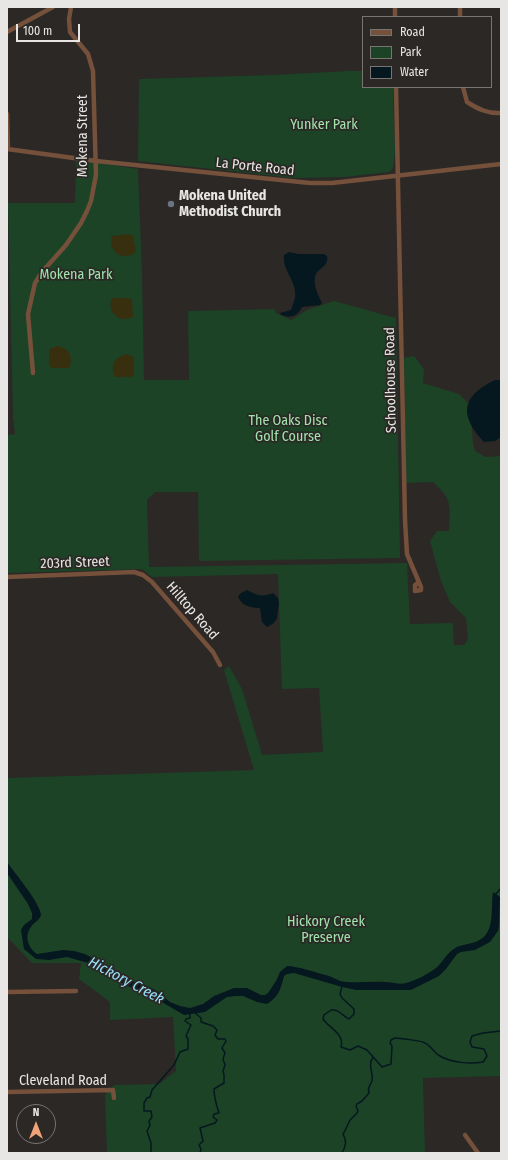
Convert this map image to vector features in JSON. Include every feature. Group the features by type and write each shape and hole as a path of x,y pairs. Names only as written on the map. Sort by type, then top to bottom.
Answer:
{"street":[{"path":"7,32 53,7"},
{"name":"Mokena Street","path":"33,373 28,314 33,290 38,278 66,245 87,211 95,184 96,161 93,71 88,54 70,32 69,19 71,7"},
{"name":"Schoolhouse Road","path":"396,88 407,554 419,582"},
{"path":"463,88 467,102 479,110 493,114 501,114"},
{"path":"7,114 7,149"},
{"name":"La Porte Road","path":"7,149 96,161 304,183 397,176 501,164"},
{"name":"203rd Street","path":"7,577 134,572 143,575"},
{"name":"Hilltop Road","path":"143,575 152,582 213,652 220,665"},
{"path":"7,992 76,991"},
{"name":"Cleveland Road","path":"7,1092 113,1090 114,1098"},
{"path":"465,1135 478,1153"}],"green space":[{"name":"Yunker Park","path":"362,71 362,88 393,88 395,153 393,168 389,172 345,177 294,178 138,161 139,79"},
{"path":"76,160 138,169 144,380 189,380 188,311 274,309 276,313 291,320 307,310 334,301 396,318 400,558 199,561 198,492 155,492 147,500 149,567 407,563 410,624 453,623 454,645 464,645 468,639 466,618 450,602 441,581 430,541 437,531 449,531 449,504 444,494 433,482 406,483 404,358 414,356 424,369 423,383 459,394 468,403 467,411 472,425 475,451 486,457 501,456 501,1076 423,1078 425,1153 107,1153 105,1095 114,1085 159,1084 176,1071 173,1017 110,1020 110,1002 79,979 81,963 32,963 7,937 7,778 254,770 224,670 229,666 242,689 260,748 262,748 260,749 262,755 323,752 319,688 282,689 278,574 152,577 142,569 7,573 7,435 15,434 13,417 8,203 75,203","holes":["93,963 162,1000 127,986 91,964"]}],"sand":[{"path":"129,234 133,236 136,252 131,255 122,256 114,251 112,247 112,236"},
{"path":"112,298 129,298 132,300 133,317 123,319 115,315 111,308"},
{"path":"57,346 65,349 71,357 69,368 52,368 49,365 49,349"},
{"path":"126,354 134,357 134,373 132,377 115,377 113,370 114,363 119,357"}],"water":[{"path":"289,252 298,254 324,254 327,256 327,262 316,274 315,278 316,289 322,303 320,305 302,307 296,315 293,316 281,315 280,313 291,310 295,298 294,287 284,261 284,255"},
{"path":"495,380 501,380 501,437 495,441 484,442 470,424 467,407 475,393"},
{"path":"247,590 254,594 260,595 273,593 278,598 279,603 277,618 274,623 267,627 262,622 260,608 253,608 241,602 238,596"},
{"path":"7,862 37,903 40,910 41,915 29,930 27,938 31,949 37,954 63,950 85,954 114,970 124,980 141,983 157,991 170,1002 190,1008 203,1004 214,996 234,988 247,988 261,995 265,995 276,981 280,972 287,966 308,970 346,982 388,982 401,984 414,980 426,975 436,968 455,948 480,940 485,935 491,922 493,892 500,897 499,926 498,931 490,942 475,950 457,954 439,976 411,990 356,990 294,973 284,976 277,995 267,1004 257,1002 243,996 227,997 205,1012 184,1015 150,995 117,981 96,966 67,957 49,960 36,959 24,949 21,930 24,925 32,919 32,913 28,904 7,873"}],"waterway":[{"name":"Hickory Creek","path":"496,894 501,888"},
{"path":"342,986 340,994 342,998 354,1009 354,1014 349,1019 339,1012 331,1010 324,1015 323,1019 341,1038 341,1047 350,1050 358,1046 367,1050 382,1067 391,1064 392,1046 390,1043 391,1040 395,1038 423,1042 438,1055 455,1062 483,1062 487,1056 484,1049 472,1047 470,1042 472,1036 501,1031"},
{"path":"194,1012 201,1018 201,1022 213,1026 217,1030 215,1035 218,1039 225,1039 226,1041 222,1048 225,1053 223,1059 225,1065 223,1071 224,1083 214,1089 219,1113 214,1114 213,1117 217,1120 215,1123 200,1128 203,1141 199,1145 201,1149 200,1153"},
{"path":"151,1153 151,1143 147,1131 150,1125 149,1121 152,1117 151,1111 144,1111 144,1103 147,1098 150,1097 152,1090 174,1065 180,1052 188,1049 188,1039 186,1036 191,1025 185,1021 186,1019 190,1018 190,1014"},
{"path":"342,1153 346,1144 343,1134 350,1120 358,1111 356,1106 357,1104 369,1093 368,1091 372,1081 371,1061 373,1057"}],"place":[{"name":"Mokena United Methodist Church","path":"171,204"}],"park label":[{"name":"Mokena Park","path":"76,275"},
{"name":"The Oaks Disc Golf Course","path":"288,430"},
{"name":"Hickory Creek Preserve","path":"326,930"}]}
